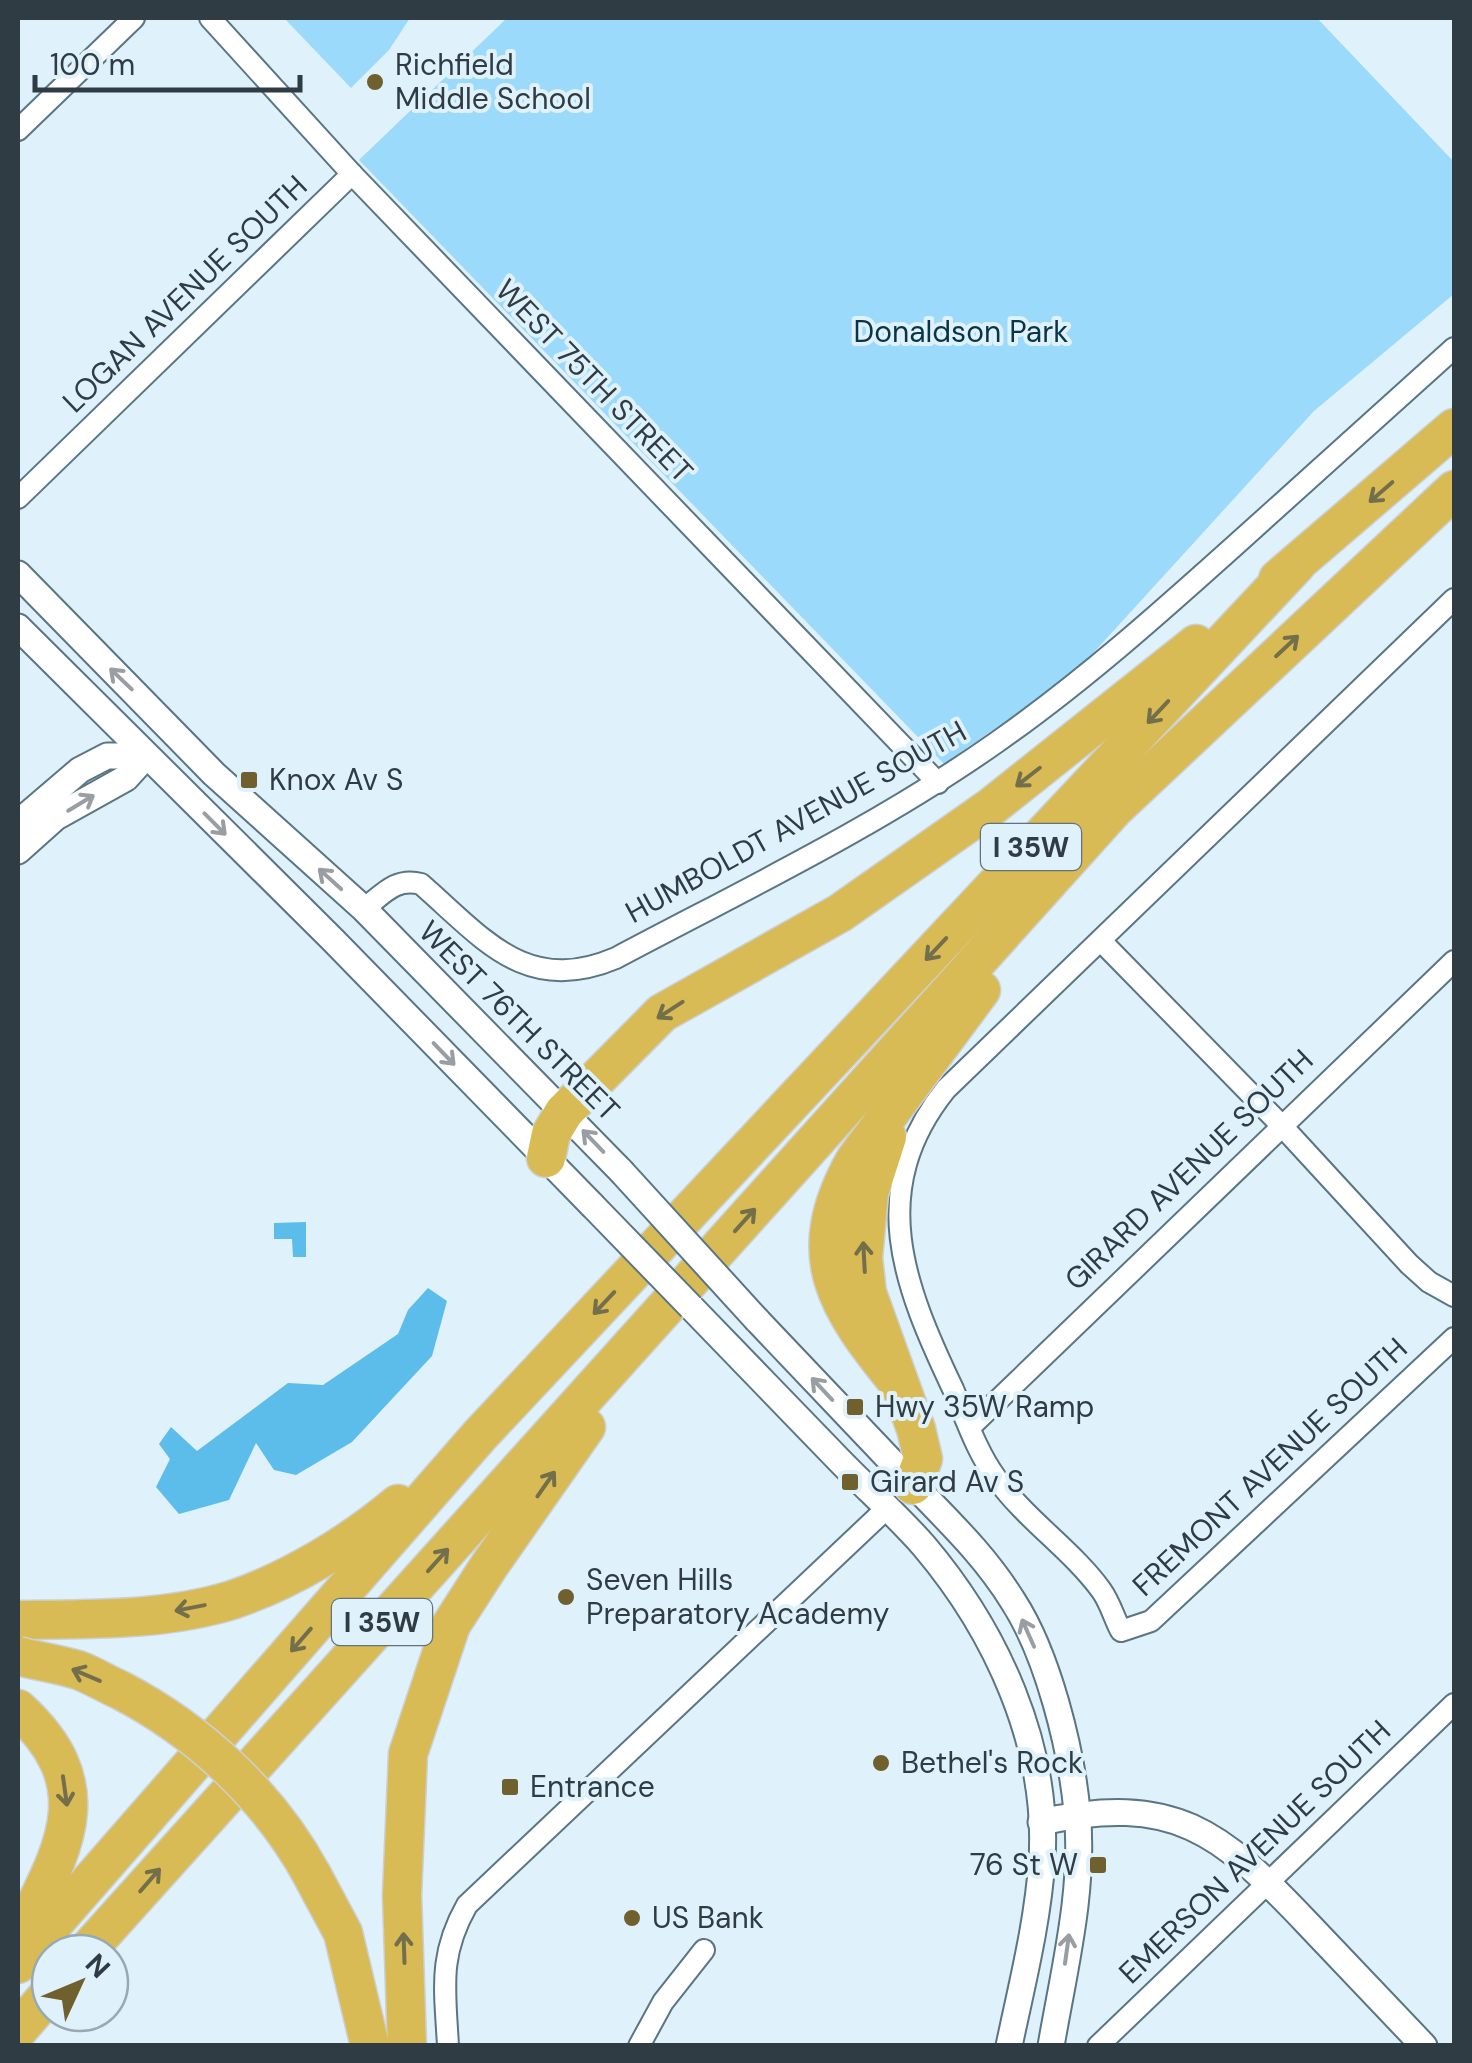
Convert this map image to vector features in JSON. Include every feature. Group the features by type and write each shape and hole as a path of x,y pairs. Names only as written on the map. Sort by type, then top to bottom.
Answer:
{"highway":[{"name":"I 35W","path":"18,1964 480,1435 1296,565 1454,428"},
{"name":"I 35W","path":"104,1933 1114,809 1454,490"},
{"path":"546,1158 551,1134 564,1112 662,1013 840,913 991,807 1296,565"},
{"path":"900,1497 923,1459 916,1430 899,1384 860,1338 843,1308 828,1249 830,1216 839,1188 856,1160 1114,809"},
{"path":"407,2046 402,1896 404,1809 408,1754 423,1702 451,1625 479,1580 680,1293"},
{"path":"18,1620 165,1613 231,1600 286,1577 365,1532 480,1435"},
{"path":"18,1656 80,1671 164,1713 258,1798 294,1842 343,1933 370,2046"},
{"path":"18,1709 50,1745 62,1772 68,1827 60,1856 18,1940"},
{"path":"314,1880 352,1988 361,2046"}],"street":[{"path":"18,130 134,18"},
{"name":"WEST 75TH STREET","path":"210,18 352,174 938,783"},
{"name":"LOGAN AVENUE SOUTH","path":"18,498 352,174"},
{"name":"HUMBOLDT AVENUE SOUTH","path":"364,910 396,884 407,880 421,884 504,955 525,966 567,973 590,970 938,783 1094,669 1454,348"},
{"name":"WEST 76TH STREET","path":"18,574 214,774 364,910 622,1171 757,1320 900,1497 923,1545 988,1635 1029,1742 1042,1857 1008,2046"},
{"path":"970,1427 913,1301 903,1263 898,1218 902,1182 924,1122 946,1089 1454,600"},
{"name":"WEST 76TH STREET","path":"18,627 732,1349 900,1497 959,1528 1015,1603 1044,1670 1066,1738 1078,1814 1072,1917 1051,2046"},
{"path":"18,823 80,770 107,756 146,756 191,748"},
{"path":"18,851 56,817 126,778 146,756"},
{"path":"1102,942 1282,1126 1408,1264 1454,1296"},
{"name":"GIRARD AVENUE SOUTH","path":"970,1427 1454,961"},
{"name":"FREMONT AVENUE SOUTH","path":"970,1427 1004,1488 1102,1590 1120,1631 1151,1620 1454,1338"},
{"path":"448,2046 444,1971 451,1933 467,1905 900,1497"},
{"name":"EMERSON AVENUE SOUTH","path":"1098,2046 1454,1704"},
{"path":"1041,1822 1078,1814 1125,1812 1183,1824 1219,1840 1268,1882 1424,2046"},
{"path":"643,2044 663,2002 704,1950"}],"green space":[{"path":"284,18 410,18 389,50 351,88"},
{"name":"Donaldson Park","path":"507,18 1317,18 1454,162 1454,294 1314,411 1075,673 944,764 359,160"}],"shaded area":[{"path":"306,1222 306,1257 293,1257 292,1239 274,1239 274,1223"},
{"path":"428,1288 447,1301 432,1356 352,1442 296,1475 274,1470 256,1443 229,1500 179,1514 156,1487 170,1459 159,1444 171,1427 197,1451 288,1383 323,1385 398,1334 408,1310"}],"place":[{"name":"Richfield Middle School","path":"375,82"},
{"name":"Knox Av S","path":"249,780"},
{"name":"Hwy 35W Ramp","path":"855,1407"},
{"name":"Girard Av S","path":"850,1482"},
{"name":"Seven Hills Preparatory Academy","path":"566,1597"},
{"name":"Bethel's Rock","path":"881,1763"},
{"name":"Entrance","path":"510,1787"},
{"name":"76 St W","path":"1098,1865"},
{"name":"US Bank","path":"632,1918"}]}
